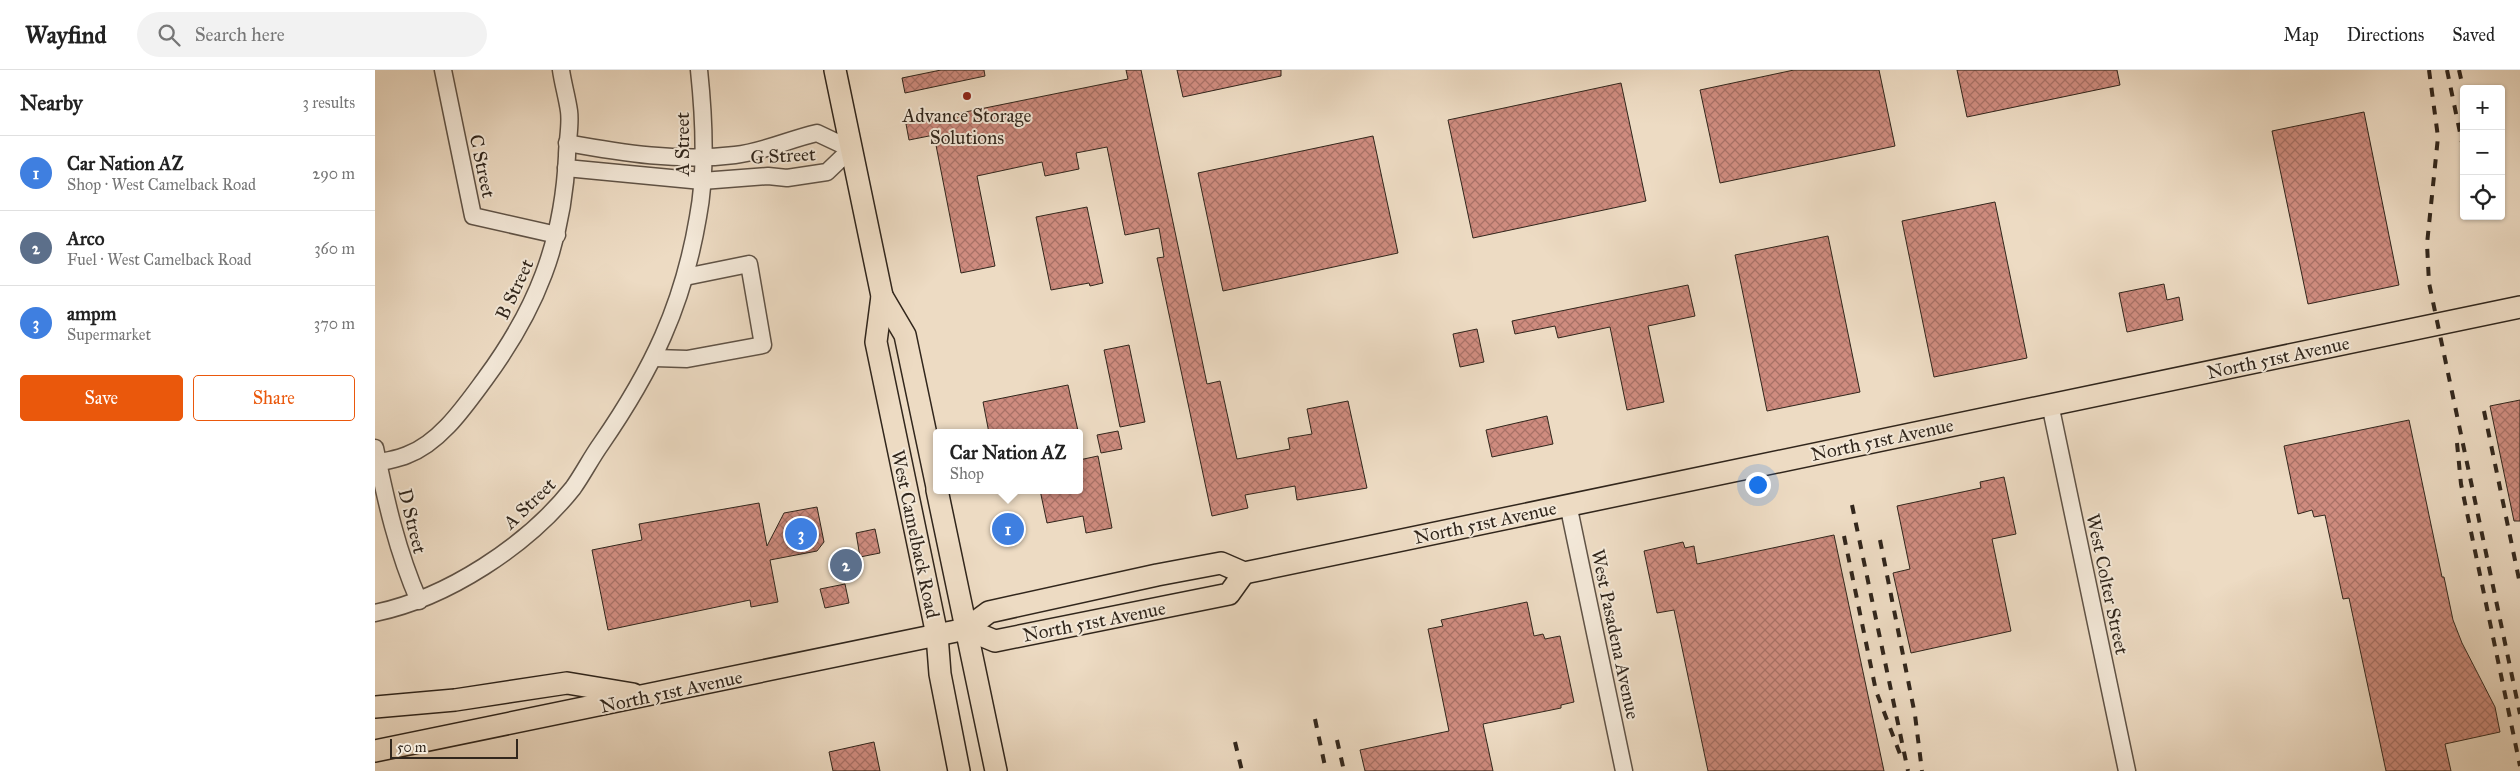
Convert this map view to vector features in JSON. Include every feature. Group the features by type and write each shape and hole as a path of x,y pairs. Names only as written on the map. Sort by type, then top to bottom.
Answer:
{"main road":[{"name":"West Camelback Road","path":"835,70 882,296 905,335 933,470"},
{"name":"West Camelback Road","path":"882,296 876,342 937,635 940,674 959,771"},
{"name":"North 51st Avenue","path":"375,751 966,629 989,612 1149,577 1221,563 1244,574 1568,504 2520,307"},
{"name":"West Camelback Road","path":"938,494 996,771"},
{"name":"North 51st Avenue","path":"966,629 995,641 1077,625 1229,594 1244,574"},
{"path":"375,707 455,700 567,683 643,696"}],"street":[{"name":"C Street","path":"443,70 473,216 557,235"},
{"name":"B Street","path":"377,455 408,455 422,448 439,434 473,395 501,357 524,318 545,274 557,235 565,198 569,112 561,70"},
{"name":"A Street","path":"375,613 419,601 504,553 549,515 573,488 633,399 655,358 685,277 699,217 702,180 702,100 699,70"},
{"name":"G Street","path":"566,168 702,180 768,176 787,178 827,172 851,149 817,133 737,155 702,157 613,152 567,143"},
{"path":"655,358 687,359 763,345 749,264 685,277"},
{"name":"West Colter Street","path":"2049,404 2127,771"},
{"name":"D Street","path":"377,455 390,522 402,564 419,601"},
{"name":"West Pasadena Avenue","path":"1568,504 1624,771"}],"building":[{"path":"941,70 984,70 985,76 905,93 902,78"},
{"path":"1126,70 1141,70 1207,384 1220,381 1237,459 1290,449 1288,438 1312,434 1307,409 1348,401 1367,488 1297,500 1295,486 1245,495 1248,508 1212,516 1157,258 1164,257 1159,228 1125,235 1107,147 1076,153 1079,169 1045,176 1042,162 977,176 995,266 961,273 934,135 909,140 906,124 1128,79"},
{"path":"1177,70 1281,70 1281,76 1183,97"},
{"path":"1794,70 1879,70 1895,146 1720,183 1700,90"},
{"path":"1957,70 2117,70 2120,85 1967,117"},
{"path":"1621,83 1646,201 1473,238 1448,120"},
{"path":"2364,112 2399,285 2308,304 2272,131"},
{"path":"1373,136 1398,253 1223,291 1198,173"},
{"path":"1995,202 2027,358 1934,377 1902,221"},
{"path":"1087,207 1103,283 1090,286 1089,283 1051,290 1036,217"},
{"path":"1828,236 1860,392 1767,411 1735,255"},
{"path":"2164,284 2167,300 2179,297 2183,320 2127,332 2119,293"},
{"path":"1688,285 1695,316 1648,326 1664,402 1627,410 1610,327 1558,338 1555,326 1515,334 1512,321"},
{"path":"1477,329 1484,362 1460,367 1453,334"},
{"path":"1129,345 1145,422 1120,427 1104,350"},
{"path":"1068,385 1078,429 988,429 983,402"},
{"path":"2520,400 2520,521 2514,521 2490,406"},
{"path":"1547,416 1553,444 1492,457 1486,430"},
{"path":"2409,420 2442,577 2444,577 2453,620 2462,643 2495,707 2500,732 2445,744 2451,771 2386,771 2349,598 2343,599 2325,515 2314,517 2312,510 2298,514 2284,446"},
{"path":"1118,431 1122,449 1101,453 1097,435"},
{"path":"1098,456 1112,528 1086,533 1083,516 1047,523 1041,494 1083,494 1083,459"},
{"path":"2004,477 2016,534 1992,539 2011,631 1911,653 1893,573 1910,569 1897,506 1981,488 1980,482"},
{"path":"759,503 767,546 784,513 817,507 824,542 817,551 770,560 778,602 751,607 750,600 608,630 592,550 642,540 639,524"},
{"path":"875,529 880,553 860,557 856,533"},
{"path":"1834,535 1884,771 1708,771 1674,610 1657,613 1644,551 1683,542 1685,548 1694,546 1697,564"},
{"path":"845,584 849,603 825,608 820,589"},
{"path":"1527,602 1534,636 1543,634 1545,639 1560,636 1574,702 1561,705 1561,708 1483,724 1493,771 1365,771 1360,750 1449,731 1428,629 1443,626 1441,620"},
{"path":"874,742 880,771 833,771 829,752"}],"railway":[{"path":"2429,70 2438,137 2427,244 2429,283 2520,714"},
{"path":"2447,70 2460,133"},
{"path":"2459,70 2462,85"},
{"path":"2484,411 2520,584"},
{"path":"2457,443 2461,484 2520,766"},
{"path":"1852,505 1908,771"},
{"path":"1844,536 1876,691 1900,754"},
{"path":"1880,540 1915,715 1922,771"},
{"path":"1315,719 1326,771"},
{"path":"1337,740 1344,771"},
{"path":"1235,742 1242,771"}],"place":[{"name":"Advance Storage Solutions","path":"967,96"},
{"name":"Car Nation AZ","path":"1008,529"},
{"name":"ampm","path":"801,534"},
{"name":"Arco","path":"846,565"}]}
